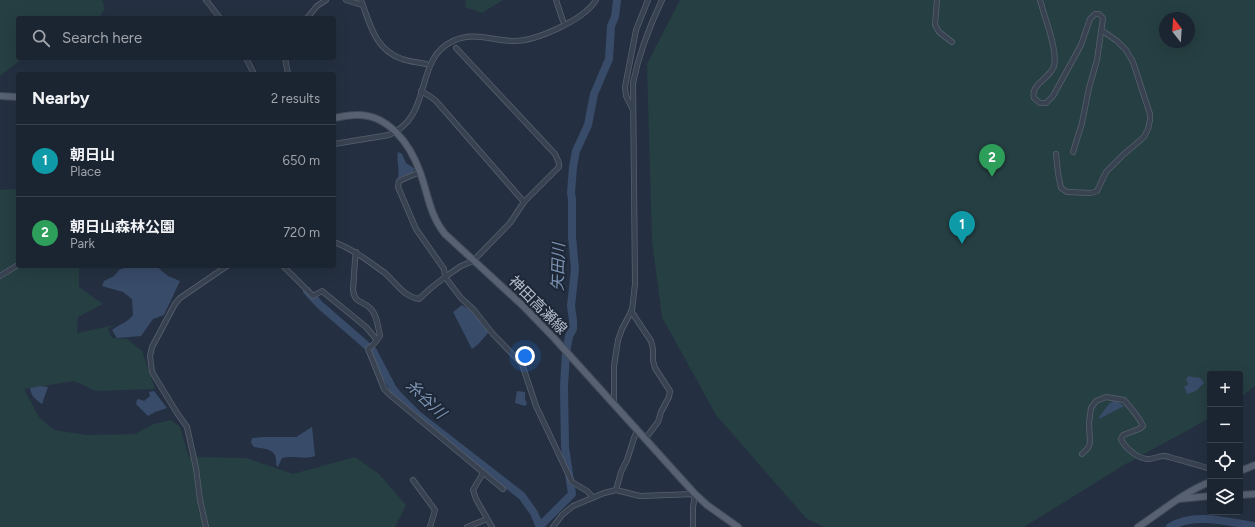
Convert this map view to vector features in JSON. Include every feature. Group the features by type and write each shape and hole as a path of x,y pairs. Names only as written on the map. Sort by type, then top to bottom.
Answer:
{"main road":[{"path":"0,96 16,96"},
{"name":"神田高瀬線","path":"336,118 356,115 369,116 383,121 395,131 412,154 420,172 431,211 440,228 522,305 554,338 695,494 738,527"},
{"path":"1243,470 1255,465"},
{"path":"1138,527 1179,500 1186,493 1207,483"},
{"path":"1197,487 1199,497"},
{"path":"1243,494 1255,494"},
{"path":"1179,500 1207,496"}],"street":[{"path":"206,0 218,16"},
{"path":"309,16 317,6 326,0"},
{"path":"346,0 361,2 378,42 386,51 401,59 426,64"},
{"path":"556,0 562,21"},
{"path":"336,144 382,137 393,133 405,124 416,109 428,69 434,57 442,48 453,41 474,36 513,41 536,37 548,33 579,16 588,10 596,0"},
{"path":"633,110 626,96 625,87 636,30 648,0"},
{"path":"614,405 614,366 618,340 631,311 635,284 633,83 646,36 662,0"},
{"path":"937,0 935,25 939,32 952,42"},
{"path":"1040,0 1055,54 1052,71 1036,86 1034,91 1034,98 1040,103 1046,103 1053,96 1081,45 1090,19 1095,14 1101,15 1103,18 1097,60 1089,88 1082,123 1073,152"},
{"path":"1056,154 1061,188 1067,192 1091,193 1096,191 1106,172 1144,137 1148,129 1150,114 1133,62 1126,50 1117,41 1104,32 1101,32"},
{"path":"336,243 346,246 356,252 388,276 404,292 414,298 419,299 445,276 473,260 510,223 524,202 559,167 556,154 456,48"},
{"path":"247,60 253,72"},
{"path":"285,60 288,72"},
{"path":"421,91 436,101 524,202"},
{"path":"420,172 402,179 398,184 416,229 444,269 445,276 461,298 474,310 493,334 522,364 536,406 572,482 587,491 593,497"},
{"path":"356,252 352,290 353,295 355,299 370,307 373,311 380,336 368,349 384,389 502,489"},
{"path":"0,276 16,266"},
{"path":"206,527 187,427 177,414 152,372 150,356 152,347 175,304 180,298 224,268"},
{"path":"285,268 313,296 322,291 366,327 377,340"},
{"path":"631,311 650,341 653,350 654,368 670,391 669,397 661,412 658,422 645,439"},
{"path":"1082,454 1088,448 1090,443 1089,423 1091,408 1096,402 1106,397 1124,400 1141,421 1143,426 1123,435 1121,439 1124,445 1132,452 1148,460 1164,455 1207,468"},
{"path":"616,490 620,472 628,460 635,435 638,431"},
{"path":"483,473 473,490 476,500 492,527"},
{"path":"413,480 435,510 430,527"},
{"path":"553,527 569,509 593,497 616,490 640,496 695,494 693,507 694,527"},
{"path":"467,527 487,518"}],"green space":[{"path":"0,0 102,0 105,8 100,16 16,16 16,60 20,60 0,76"},
{"path":"466,0 503,0 482,13 465,7"},
{"path":"680,0 1255,0 1255,386 1243,396 1243,371 1207,371 1207,420 1124,465 1024,527 824,527 806,518 716,415 662,317 652,241 647,64"},
{"path":"16,189 16,268 79,268 79,287 103,304 78,317 77,333 115,325 108,329 112,338 127,339 142,351 155,389 96,391 74,381 24,389 39,417 54,430 87,435 135,434 154,424 171,420 180,427 189,457 246,458 293,474 355,457 379,474 406,505 395,527 0,527 0,190"}],"water":[{"path":"398,152 402,154 406,163 415,169 412,173 398,178 399,171 397,159"},
{"path":"124,268 158,268 168,276 180,281 164,315 153,319 141,336 117,338 112,330 133,315 132,299 123,292 102,286 104,281 114,276 119,270"},
{"path":"462,305 473,312 489,332 472,349 453,312"},
{"path":"1189,376 1199,378 1204,383 1196,391 1187,394 1184,386 1187,386 1188,383 1186,379"},
{"path":"40,386 48,387 42,404 37,401 31,393 30,388"},
{"path":"154,391 167,408 148,416 136,404 137,400 139,399 144,401 150,396 149,392"},
{"path":"517,391 525,392 527,404 525,406 515,403"},
{"path":"1113,401 1124,406 1099,419 1099,417"},
{"path":"312,427 315,456 307,458 282,458 278,467 276,465 275,456 271,451 254,447 251,443 252,438 296,437"}],"waterway":[{"name":"矢田川","path":"540,526 572,494 565,447 564,386 566,353 569,336 573,329 571,306 575,269 572,237 571,193 573,167 576,151 588,125 594,94 609,59 611,26 615,17 617,0"},
{"name":"糸谷川","path":"307,291 320,305 373,351 393,389 419,416 522,496 534,513 540,527"},
{"path":"1170,527 1179,522 1200,519 1211,519 1255,526"}],"place":[{"name":"朝日山森林公園","path":"992,177"},
{"name":"朝日山","path":"962,244"}]}
